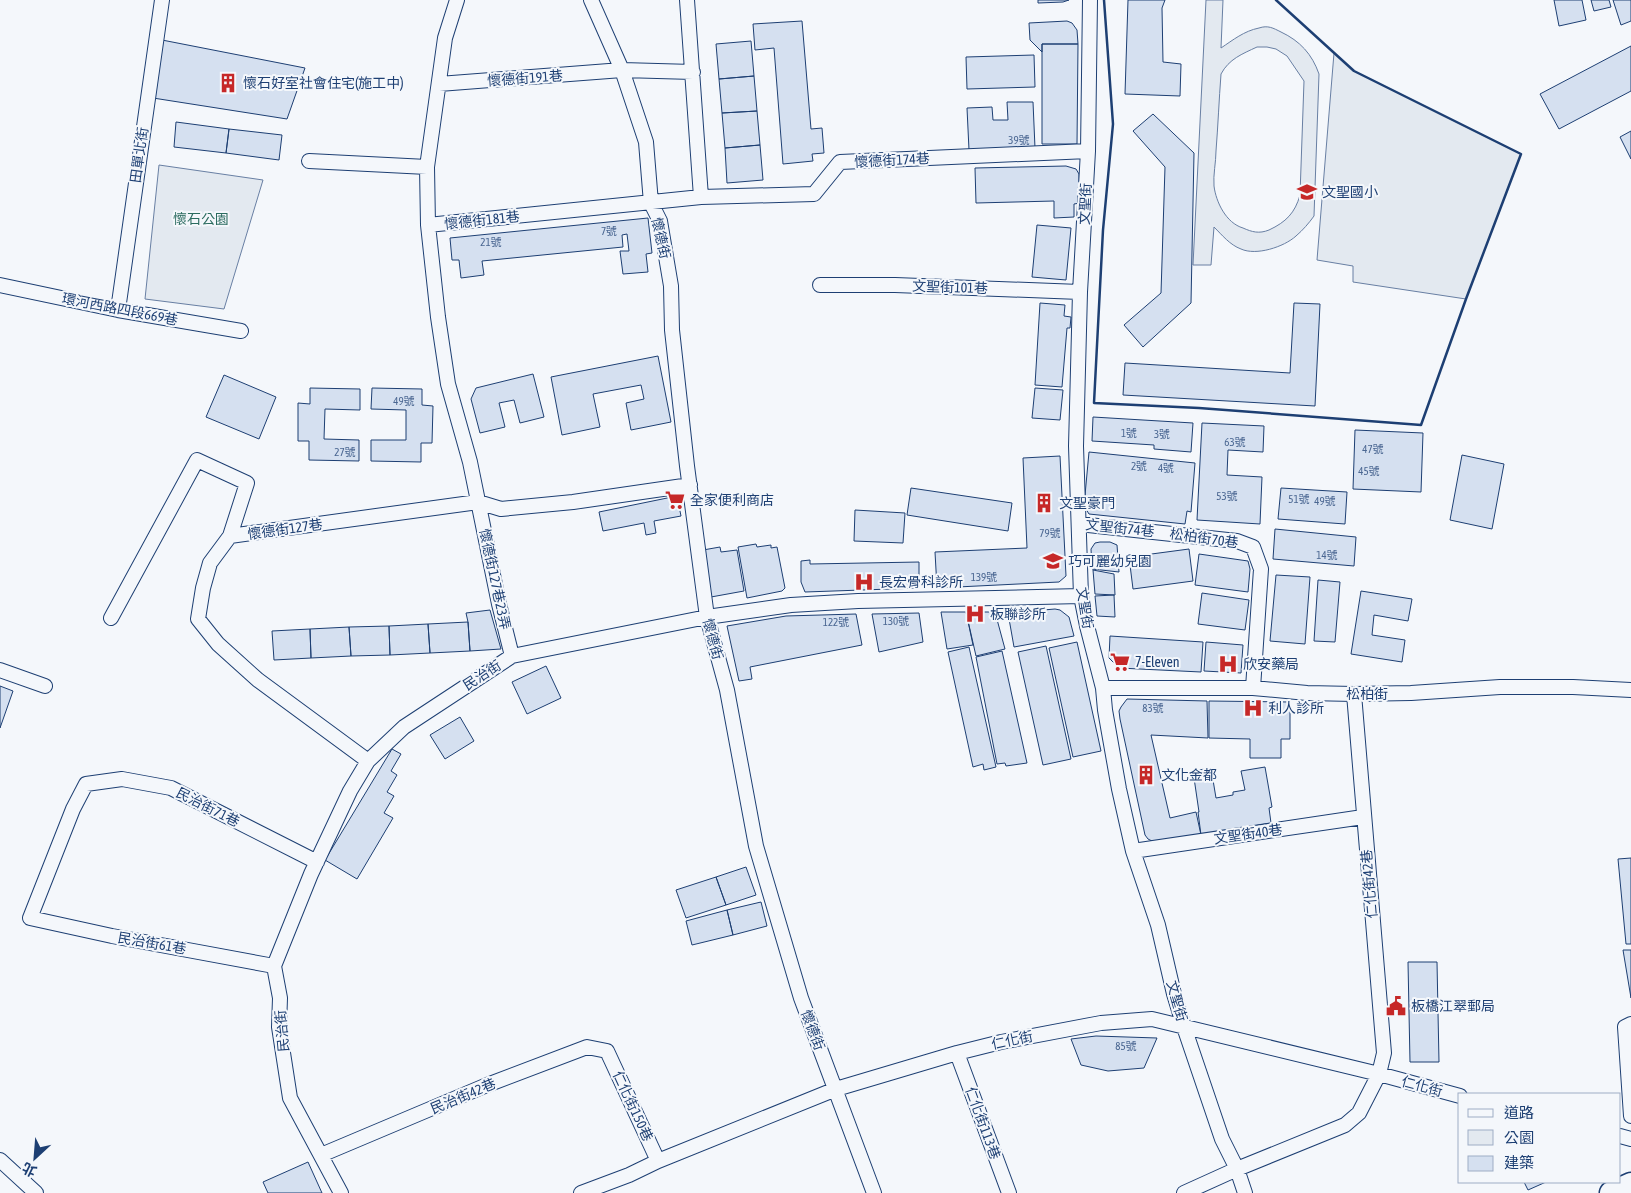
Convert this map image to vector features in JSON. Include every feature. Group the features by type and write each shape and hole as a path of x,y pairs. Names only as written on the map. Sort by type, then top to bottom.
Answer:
{"main road":[{"path":"1611,1193 1631,1184"}],"street":[{"name":"田單北街","path":"118,310 162,0"},
{"name":"懷德街181巷","path":"457,0 445,38 427,167 428,225 651,203"},
{"name":"懷德街","path":"591,0 622,70 646,142 651,203 660,222 671,286 672,330 707,617 727,690 760,861 801,998 874,1193"},
{"path":"687,0 701,197"},
{"name":"文聖街","path":"1090,0 1088,151 1080,292 1076,446 1082,596 1087,626 1103,688 1118,788 1133,851 1158,925 1174,994 1184,1027 1222,1139 1237,1169 1245,1193"},
{"name":"懷德街191巷","path":"438,89 622,70"},
{"path":"622,70 693,72"},
{"name":"懷德街174巷","path":"651,203 701,197 814,194 840,162 1088,151"},
{"path":"309,161 427,167"},
{"path":"428,225 438,317 448,384 470,462 478,502"},
{"name":"環河西路四段669巷","path":"0,285 118,310 241,331"},
{"name":"文聖街101巷","path":"820,285 895,285 1080,292"},
{"name":"懷德街127巷","path":"111,618 197,460 247,483 230,536 478,502 501,509 573,502 690,484"},
{"name":"懷德街127巷23弄","path":"478,502 512,656"},
{"name":"文聖街74巷","path":"1079,524 1162,532"},
{"name":"松柏街70巷","path":"1162,532 1237,541 1252,547 1261,570 1253,688"},
{"path":"230,536 210,563 203,588 198,619 218,644 258,680 368,761"},
{"name":"民治街","path":"341,1193 290,1098 280,1027 280,998 274,966 291,921 350,791 368,761 404,727 512,656 707,617 791,605 848,601 1082,596"},
{"path":"0,670 45,686"},
{"name":"松柏街","path":"1103,688 1253,688 1307,693 1354,694 1500,688 1631,690"},
{"name":"仁化街42巷","path":"1184,1193 1345,1125 1359,1112 1379,1074 1384,1053 1354,694"},
{"name":"民治街71巷","path":"30,918 73,809 86,784 122,779 171,788 317,862"},
{"name":"文聖街40巷","path":"1133,851 1363,817"},
{"name":"民治街61巷","path":"30,918 112,936 274,966"},
{"name":"仁化街","path":"581,1193 836,1089 957,1052 1101,1023 1152,1018 1458,1095"},
{"path":"1628,1025 1631,1116"},
{"name":"民治街42巷","path":"321,1155 487,1085 587,1047 607,1052"},
{"name":"仁化街150巷","path":"607,1052 658,1161"},
{"name":"仁化街113巷","path":"957,1052 1009,1193"},
{"path":"0,1160 36,1193"}],"green space":[{"path":"1206,0 1223,0 1221,48 1248,31 1270,27 1300,44 1309,54 1319,74 1314,216 1291,240 1277,247 1262,251 1247,251 1233,245 1214,227 1211,265 1193,265","holes":["1257,47 1276,49 1287,56 1304,81 1300,195 1295,207 1285,220 1269,230 1259,232 1249,231 1232,222 1227,217 1217,199 1214,177 1221,74 1228,64 1241,55"]},
{"path":"1334,53 1354,71 1521,154 1466,299 1353,282 1353,266 1317,260"},
{"name":"懷石公園","path":"159,165 263,180 224,309 145,299"}],"building":[{"path":"1038,0 1069,0 1038,3"},
{"path":"1128,0 1165,0 1162,8 1163,62 1181,64 1180,96 1125,94"},
{"path":"1554,0 1582,0 1586,20 1559,26"},
{"path":"1591,0 1609,0 1611,7 1594,11"},
{"path":"1613,0 1631,0 1631,21 1621,25"},
{"path":"802,21 811,129 822,128 824,153 812,154 813,161 783,164 774,48 755,50 753,24"},
{"path":"1067,21 1072,23 1077,30 1078,44 1042,44 1042,52 1030,40 1029,23"},
{"name":"懷石好室社會住宅(施工中)","path":"162,40 305,68 287,119 153,98"},
{"path":"751,41 754,76 719,79 716,44"},
{"path":"1042,44 1078,44 1077,144 1042,144"},
{"path":"1631,46 1631,91 1559,129 1540,94"},
{"path":"1034,55 1035,87 967,89 966,57"},
{"path":"754,76 757,111 722,113 719,79"},
{"path":"1007,102 1033,102 1035,148 969,150 967,108 992,107 993,120 1008,120"},
{"path":"757,111 760,145 725,148 722,113"},
{"path":"1153,114 1194,153 1191,303 1143,347 1124,325 1161,293 1165,167 1133,131"},
{"path":"176,122 229,129 226,153 174,147"},
{"path":"229,129 282,135 279,160 226,153"},
{"path":"1631,131 1631,159 1620,137"},
{"path":"760,145 763,180 727,183 725,148"},
{"path":"1066,166 1076,169 1079,174 1080,203 1074,204 1074,217 1054,218 1054,201 976,203 975,168"},
{"path":"648,218 652,253 646,254 648,272 623,274 620,251 629,251 627,234 622,235 623,247 482,261 484,275 461,278 459,260 452,260 450,238"},
{"path":"1037,225 1071,228 1066,280 1032,277"},
{"path":"1040,303 1065,305 1064,316 1071,317 1070,328 1067,328 1062,387 1035,385"},
{"path":"1294,303 1320,304 1315,406 1123,395 1125,363 1290,373"},
{"path":"658,356 671,422 631,430 626,403 644,399 641,385 593,394 600,427 562,435 551,377"},
{"path":"533,374 544,417 520,423 514,400 499,403 505,427 480,433 471,399 476,388"},
{"path":"224,375 276,397 259,439 206,417"},
{"path":"310,388 360,389 360,410 325,409 324,439 359,440 359,461 309,460 309,441 298,441 298,403 310,404"},
{"path":"372,388 422,389 422,405 433,406 432,443 421,443 421,462 371,461 371,440 406,440 406,410 371,409"},
{"path":"1035,388 1063,390 1060,420 1032,418"},
{"path":"1093,417 1193,423 1191,452 1154,449 1154,445 1092,441"},
{"path":"1202,423 1264,426 1263,452 1228,450 1227,475 1262,477 1260,524 1197,520"},
{"path":"1355,430 1423,433 1421,492 1353,489"},
{"path":"1089,452 1195,463 1191,512 1187,511 1185,524 1089,514 1084,506"},
{"path":"1462,455 1504,464 1492,529 1450,520"},
{"name":"文聖豪門","path":"1060,456 1066,576 1059,582 937,588 935,552 1027,548 1023,458"},
{"path":"911,488 1012,503 1008,531 907,515"},
{"path":"1281,488 1347,492 1345,524 1278,519"},
{"path":"677,496 681,516 654,521 656,533 646,535 644,523 603,531 599,512"},
{"path":"855,510 905,513 903,543 854,541"},
{"path":"1275,529 1356,537 1354,566 1273,559"},
{"path":"1110,542 1117,545 1119,572 1092,569 1091,549 1095,543"},
{"path":"756,544 757,547 771,545 771,548 777,547 785,588 782,591 747,598 738,547"},
{"path":"720,547 721,552 737,550 744,591 711,597 703,550"},
{"path":"1189,549 1193,581 1133,589 1129,557"},
{"path":"1199,554 1248,561 1250,569 1248,592 1195,585"},
{"path":"810,560 810,564 919,562 919,588 805,592 801,582 801,561"},
{"path":"1093,570 1114,574 1115,595 1095,594"},
{"path":"1276,575 1310,577 1305,644 1270,641"},
{"path":"1318,580 1340,582 1335,642 1314,641"},
{"path":"1361,591 1412,599 1408,621 1374,615 1372,635 1405,640 1402,662 1351,654"},
{"path":"1202,593 1249,600 1245,630 1198,624"},
{"path":"1114,595 1115,617 1097,616 1095,596"},
{"path":"490,610 501,649 470,651 466,613"},
{"path":"1060,610 1069,617 1074,636 1014,647 1008,613"},
{"path":"941,612 966,612 973,645 947,649"},
{"path":"966,612 995,612 1005,649 976,656"},
{"path":"919,613 923,642 879,652 872,614"},
{"path":"856,614 862,645 750,667 752,679 739,681 727,626 786,616"},
{"path":"468,622 470,651 430,653 428,624"},
{"path":"428,624 430,653 390,655 389,626"},
{"path":"389,626 390,655 351,656 349,627"},
{"path":"349,627 351,656 311,658 310,629"},
{"path":"310,629 311,658 274,660 272,631"},
{"path":"1110,636 1203,642 1201,672 1119,668 1109,658"},
{"path":"1077,642 1101,751 1073,757 1049,648"},
{"path":"1206,642 1243,645 1241,673 1204,671"},
{"path":"1046,646 1071,759 1043,765 1018,652"},
{"path":"969,647 996,767 984,770 983,764 973,767 948,652"},
{"path":"1002,651 1027,763 1006,766 1005,763 997,764 976,657"},
{"path":"546,666 561,698 527,714 512,682"},
{"path":"0,686 13,691 0,728"},
{"name":"文化金都","path":"1127,699 1207,701 1208,738 1151,735 1170,818 1196,812 1201,835 1156,843 1145,835 1120,719 1119,711"},
{"path":"1209,701 1290,702 1290,739 1281,739 1281,758 1250,758 1250,739 1209,738"},
{"path":"460,717 474,741 445,759 430,735"},
{"path":"392,749 401,754 391,771 397,775 387,792 394,796 384,813 393,818 357,879 325,860"},
{"path":"1265,767 1272,807 1269,808 1271,823 1201,835 1193,771 1211,768 1216,798 1233,795 1233,792 1245,790 1241,771"},
{"path":"1631,858 1631,944 1626,944 1618,859"},
{"path":"746,867 756,895 726,905 716,877"},
{"path":"716,877 726,905 686,918 676,890"},
{"path":"761,902 767,926 733,935 727,910"},
{"path":"727,910 733,935 692,945 686,921"},
{"path":"1623,950 1631,950 1631,998"},
{"path":"1408,962 1437,962 1439,1062 1410,1062"},
{"path":"1096,1036 1157,1038 1144,1068 1108,1071 1081,1065 1071,1039"},
{"path":"308,1162 322,1193 268,1193 263,1182"},
{"path":"1524,1183 1544,1183 1528,1190"}],"wall":[{"path":"1104,0 1113,124 1103,230 1094,403 1199,408 1421,425 1521,154 1354,71 1276,0"}],"place":[{"name":"懷石好室社會住宅(施工中)","path":"228,83"},
{"name":"文聖國小","path":"1307,192"},
{"name":"全家便利商店","path":"675,500"},
{"name":"文聖豪門","path":"1044,503"},
{"name":"巧可麗幼兒園","path":"1053,561"},
{"name":"長宏骨科診所","path":"864,582"},
{"name":"板聯診所","path":"975,614"},
{"name":"7-Eleven","path":"1120,662"},
{"name":"欣安藥局","path":"1228,664"},
{"name":"利人診所","path":"1253,708"},
{"name":"文化金都","path":"1146,775"},
{"name":"板橋江翠郵局","path":"1396,1006"}]}
